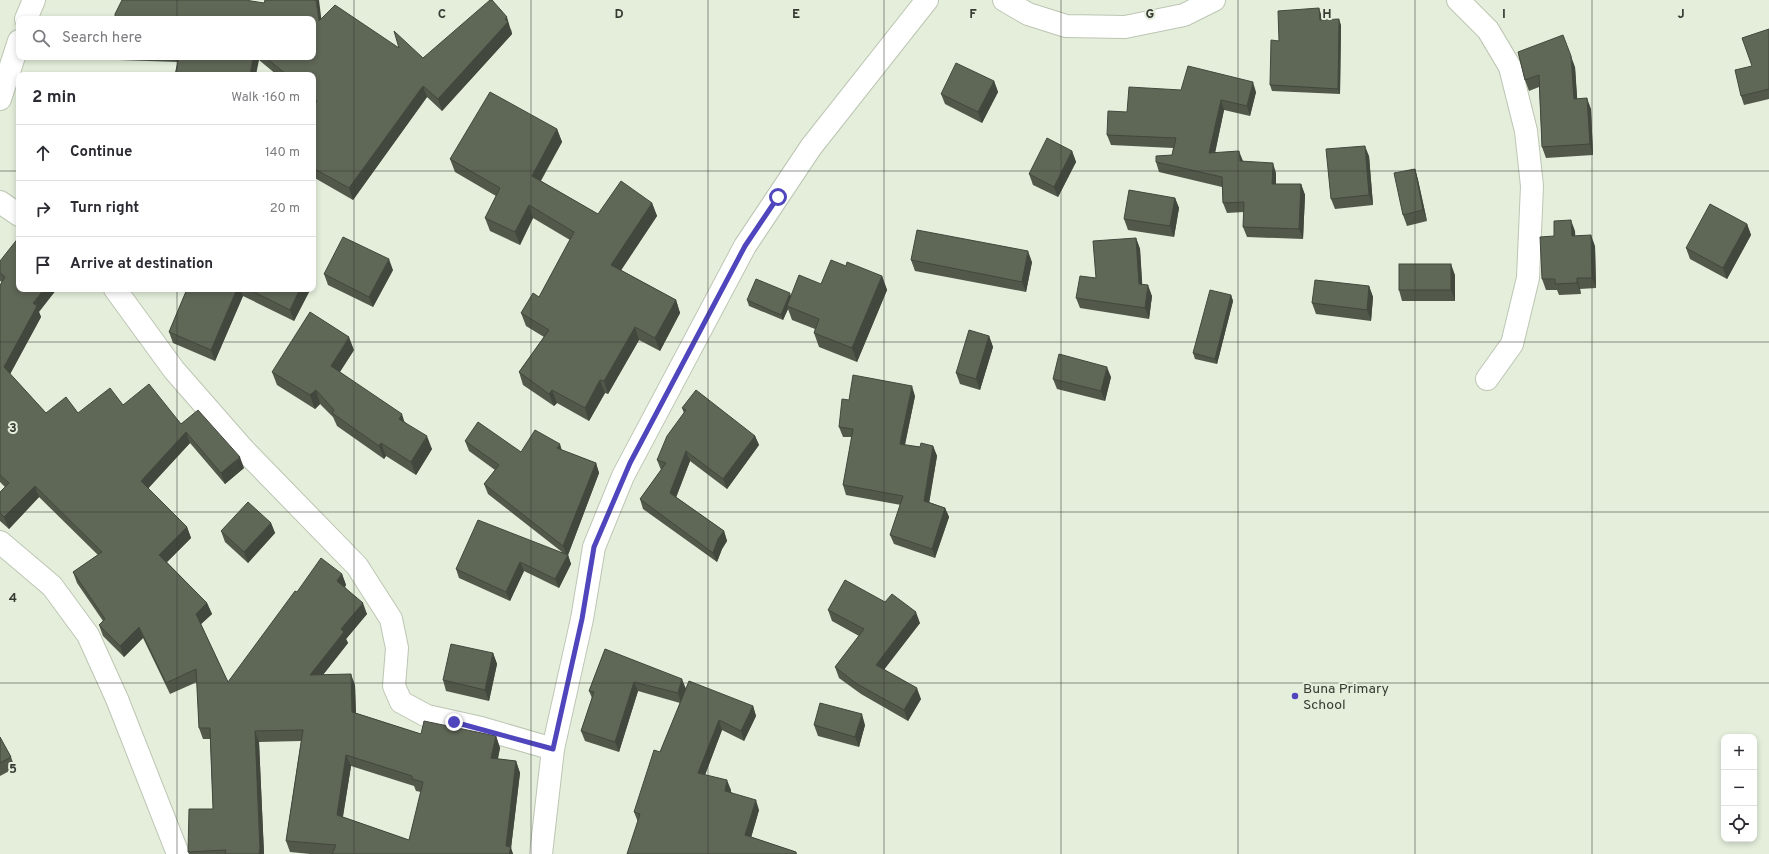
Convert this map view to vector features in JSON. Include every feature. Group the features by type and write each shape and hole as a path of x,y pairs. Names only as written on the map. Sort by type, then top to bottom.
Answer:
{"street":[{"path":"27,16 34,0"},
{"path":"541,854 553,749 582,619 594,547 623,476 745,246 811,147 927,0"},
{"path":"1004,0 1028,14 1066,26 1124,27 1184,15 1214,0"},
{"path":"1458,0 1488,30 1510,67 1526,131 1532,186 1528,278 1512,344 1487,379"},
{"path":"0,99 16,50"},
{"path":"0,202 16,213"},
{"path":"117,292 174,370 244,450 357,566 391,619 397,648 394,686 401,702 427,716 481,728 553,749"},
{"path":"0,542 52,586 88,635 117,699 178,854"}],"building":[{"path":"122,0 245,0 264,3 265,0 316,0 319,21 335,5 399,48 394,31 423,58 490,0 492,0 507,17 505,19 508,22 438,99 423,86 349,188 316,170 316,72 283,72 269,60 316,60 316,16 115,16"},
{"path":"1319,8 1320,20 1339,19 1338,89 1270,85 1271,40 1279,41 1278,11"},
{"path":"1769,29 1769,89 1741,96 1735,70 1752,66 1742,38"},
{"path":"1563,35 1571,56 1574,99 1587,98 1590,144 1542,147 1539,75 1525,80 1518,52"},
{"path":"178,60 252,60 250,72 176,72"},
{"path":"956,63 994,81 978,112 941,94"},
{"path":"1188,66 1253,82 1247,106 1221,100 1209,153 1239,151 1240,161 1273,163 1272,184 1301,184 1299,229 1243,227 1244,202 1223,203 1222,177 1156,162 1156,156 1172,155 1176,138 1107,135 1108,111 1127,112 1129,87 1181,90"},
{"path":"490,92 557,129 532,176 598,214 621,181 652,203 611,265 676,300 655,338 635,327 604,381 600,380 585,408 552,390 549,394 519,372 549,330 521,313 533,293 539,297 574,232 529,205 515,232 485,218 500,188 450,159"},
{"path":"1047,138 1072,151 1054,187 1029,174"},
{"path":"1365,146 1369,195 1331,199 1326,149"},
{"path":"1415,169 1423,210 1403,215 1394,173"},
{"path":"1129,190 1175,198 1170,226 1124,219"},
{"path":"1710,204 1747,224 1723,268 1686,248"},
{"path":"1571,220 1572,236 1591,235 1592,278 1577,278 1577,283 1555,284 1555,279 1542,279 1540,237 1554,236 1554,221"},
{"path":"917,230 1028,251 1022,282 911,260"},
{"path":"343,237 389,259 369,297 324,274"},
{"path":"1136,238 1139,284 1148,285 1145,308 1076,298 1080,276 1096,278 1093,241"},
{"path":"16,241 16,292 42,292 33,303 37,306 4,367 46,413 66,397 78,413 110,388 123,405 149,384 181,424 198,410 240,457 221,473 186,432 141,481 187,527 159,555 207,603 196,614 228,682 321,558 342,574 337,581 363,603 341,629 344,632 310,675 351,674 352,712 421,734 424,721 496,736 491,758 516,761 506,846 511,847 509,854 332,854 336,845 286,841 303,730 255,731 259,854 225,854 226,850 188,852 189,809 213,809 210,728 199,728 196,669 166,683 139,627 120,646 99,625 105,619 73,572 102,552 35,486 4,517 0,513 0,492 9,483 0,475 0,285 5,277 0,273 0,261","holes":["346,755 412,776 412,779 423,782 409,840 337,815"]},
{"path":"831,260 846,266 847,262 882,276 852,348 814,333 819,319 787,306 799,275 821,284"},
{"path":"1399,264 1451,264 1451,290 1399,290"},
{"path":"756,279 790,293 781,315 747,300"},
{"path":"1315,280 1369,286 1367,310 1312,303"},
{"path":"1210,290 1231,295 1215,359 1193,353"},
{"path":"186,292 236,292 211,350 169,332"},
{"path":"254,292 299,292 290,310"},
{"path":"310,312 349,337 331,366 402,414 399,419 427,436 411,462 381,443 379,446 332,413 334,410 316,390 310,395 272,372"},
{"path":"969,330 989,336 976,379 956,373"},
{"path":"1059,354 1107,367 1101,391 1053,379"},
{"path":"853,375 912,386 900,444 920,447 921,443 933,446 924,501 945,508 932,549 890,535 903,496 843,485 853,429 839,427 842,399 849,400"},
{"path":"696,390 755,436 723,479 686,451 670,493 724,531 718,539 713,553 640,499 666,463 657,460 667,436 686,410 682,408"},
{"path":"478,422 521,452 535,430 560,444 557,448 596,463 563,546 484,484 499,465 465,441"},
{"path":"248,502 271,523 244,552 221,531"},
{"path":"478,520 568,555 555,579 520,562 506,592 456,569"},
{"path":"845,580 885,602 892,594 916,612 876,665 917,688 904,710 857,684 835,667 864,629 828,610"},
{"path":"451,644 493,653 485,690 443,680"},
{"path":"605,649 682,679 678,693 634,682 615,742 581,731 594,692 589,691"},
{"path":"689,681 753,706 741,731 719,720 698,773 727,780 725,791 756,800 745,835 796,852 796,854 627,854 640,814 634,812 654,750 660,752"},
{"path":"820,703 862,714 855,737 814,725"},
{"path":"0,737 11,757 0,763"}],"place":[{"name":"Buna Primary School","path":"1295,696"}],"route":[{"path":"454,722 481,728 553,749 582,619 594,547 623,476 688,352 745,246 778,197"}]}
